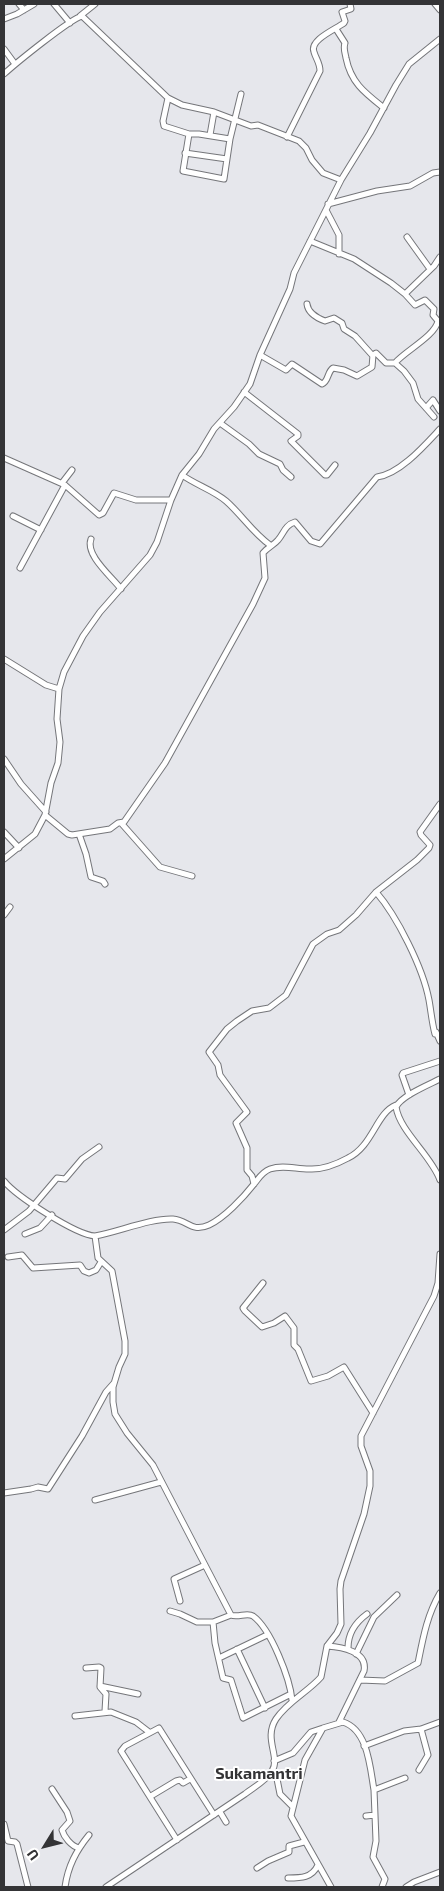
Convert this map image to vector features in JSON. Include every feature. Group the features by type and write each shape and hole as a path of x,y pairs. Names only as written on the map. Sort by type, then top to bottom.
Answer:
{"street":[{"path":"19,4 24,10"},
{"path":"4,19 34,4"},
{"path":"54,4 70,23"},
{"path":"4,74 95,4"},
{"path":"287,137 320,71 320,64 313,50 314,45 317,39 345,22 342,12 351,9 350,4"},
{"path":"435,4 440,10"},
{"path":"80,16 168,98 182,105 214,112 254,127 258,125 304,145 314,164 323,173 341,180"},
{"path":"336,29 346,42 344,48 348,69 352,78 369,96 384,108"},
{"path":"4,859 35,834 45,813 51,783 58,763 60,742 57,719 59,689 64,672 83,636 100,612 141,568 154,549 182,475 199,454 214,429 234,407 255,371 260,355 290,289 294,273 341,180 410,64 440,39"},
{"path":"4,49 15,64"},
{"path":"189,134 182,169 184,172 224,179 230,139 241,94"},
{"path":"168,98 163,121 164,126 189,134 210,135 230,139"},
{"path":"210,135 214,112"},
{"path":"185,153 227,159"},
{"path":"328,204 410,186 433,173 440,172"},
{"path":"326,210 339,235 339,254"},
{"path":"407,237 430,269"},
{"path":"310,241 356,260 405,294 413,304 416,305 425,300 434,309 433,315 438,322 436,327 395,363 386,363 376,353 373,356"},
{"path":"405,294 440,256"},
{"path":"260,355 286,370 292,364 322,384 326,381 330,370 333,368 357,376 371,369 373,366 373,356 355,336 344,329 340,322 333,318 325,321 317,317 309,311 307,304"},
{"path":"436,327 440,331"},
{"path":"395,363 413,383 418,399 434,417"},
{"path":"244,392 298,434 291,441 325,475 335,465"},
{"path":"426,408 433,400 440,411"},
{"path":"220,424 248,443 259,454 280,464 290,477"},
{"path":"192,876 160,867 122,824 165,763 253,604 264,578 263,554 270,545 279,540 286,527 294,522 311,541 320,544 377,477 389,474 400,466 440,429"},
{"path":"4,458 63,484 99,515 114,493 136,500 171,500"},
{"path":"20,568 72,470"},
{"path":"182,475 227,502 270,545"},
{"path":"14,516 41,530"},
{"path":"91,539 88,544 92,554 121,589"},
{"path":"4,658 46,685 59,689"},
{"path":"4,759 21,784 45,813 68,834 110,829 118,823 124,822"},
{"path":"254,1184 252,1176 247,1170 247,1148 236,1124 247,1112 220,1075 218,1065 209,1052 227,1029 237,1021 252,1012 264,1010 286,995 313,944 328,934 339,930 356,915 376,892 417,860 429,848 430,846 420,832 440,804"},
{"path":"4,832 18,848"},
{"path":"79,834 87,856 91,876 94,879 103,881 105,884"},
{"path":"376,892 393,915 408,944 429,999 430,1017 440,1043"},
{"path":"4,915 10,907"},
{"path":"267,1004 275,1004"},
{"path":"409,1095 403,1073 440,1061"},
{"path":"4,1181 33,1205 85,1234 95,1236 151,1222 172,1219 179,1220 191,1227 200,1228 210,1224 235,1205 264,1172 275,1168 317,1169 337,1164 351,1157 364,1146 384,1115 409,1095 440,1079"},
{"path":"396,1105 399,1118 432,1164 440,1180"},
{"path":"4,1230 29,1211 57,1178 65,1180 82,1159 99,1147"},
{"path":"25,1234 40,1228 52,1215"},
{"path":"95,1236 96,1253 101,1262 109,1267 112,1272 125,1341 125,1354 114,1383 113,1402 115,1414 143,1454 152,1463 231,1615"},
{"path":"106,1887 220,1812 271,1773 274,1761 270,1737 276,1719 292,1700 321,1677 327,1646 340,1628 341,1581 364,1514 370,1486 370,1471 361,1446 361,1436 434,1296 438,1283 440,1254"},
{"path":"8,1257 21,1255 34,1268 80,1265 84,1271 88,1272 96,1270 101,1262"},
{"path":"263,1283 243,1308 262,1327 274,1323 285,1316 294,1328 294,1345 298,1349 311,1381 328,1376 344,1367 373,1413"},
{"path":"4,1493 38,1487 48,1489 82,1436 106,1392 114,1383"},
{"path":"95,1500 161,1482"},
{"path":"180,1601 174,1579 205,1565"},
{"path":"360,1680 385,1681 418,1663 420,1647 430,1612 440,1593"},
{"path":"356,1654 374,1617 397,1595"},
{"path":"170,1612 179,1613 197,1622 213,1622 231,1615 233,1617 252,1616 267,1635 286,1670 292,1700"},
{"path":"346,1647 354,1627 367,1614"},
{"path":"213,1622 224,1678 231,1680 243,1718 292,1694"},
{"path":"219,1658 267,1635"},
{"path":"327,1646 346,1647 361,1657 365,1663 364,1671 339,1722"},
{"path":"237,1649 264,1708"},
{"path":"86,1668 100,1667 100,1686 106,1694 106,1711"},
{"path":"100,1686 138,1694"},
{"path":"75,1716 106,1711 136,1722 149,1732"},
{"path":"274,1761 296,1751 311,1732 339,1722 353,1727 364,1746 370,1762 374,1790 376,1841 373,1857 386,1881 382,1887"},
{"path":"364,1746 406,1730 421,1729 440,1722"},
{"path":"177,1840 121,1751 125,1746 159,1728 214,1815"},
{"path":"323,1728 305,1760 292,1806 292,1819 331,1887"},
{"path":"419,1770 428,1755 421,1729"},
{"path":"271,1773 277,1779 280,1794 292,1806"},
{"path":"374,1790 405,1778"},
{"path":"151,1796 176,1781 180,1780 183,1783 190,1779"},
{"path":"52,1788 67,1812 70,1821 62,1830 63,1834 74,1846 79,1848"},
{"path":"220,1812 226,1822"},
{"path":"366,1816 375,1815"},
{"path":"4,1824 8,1842 17,1844 28,1887"},
{"path":"65,1887 68,1870 79,1848 90,1835"},
{"path":"257,1868 290,1852 289,1846 304,1842"},
{"path":"288,1878 299,1878 312,1874 318,1865"},
{"path":"406,1887 440,1872"}],"district":[{"name":"Sukamantri","path":"259,1774"}]}
